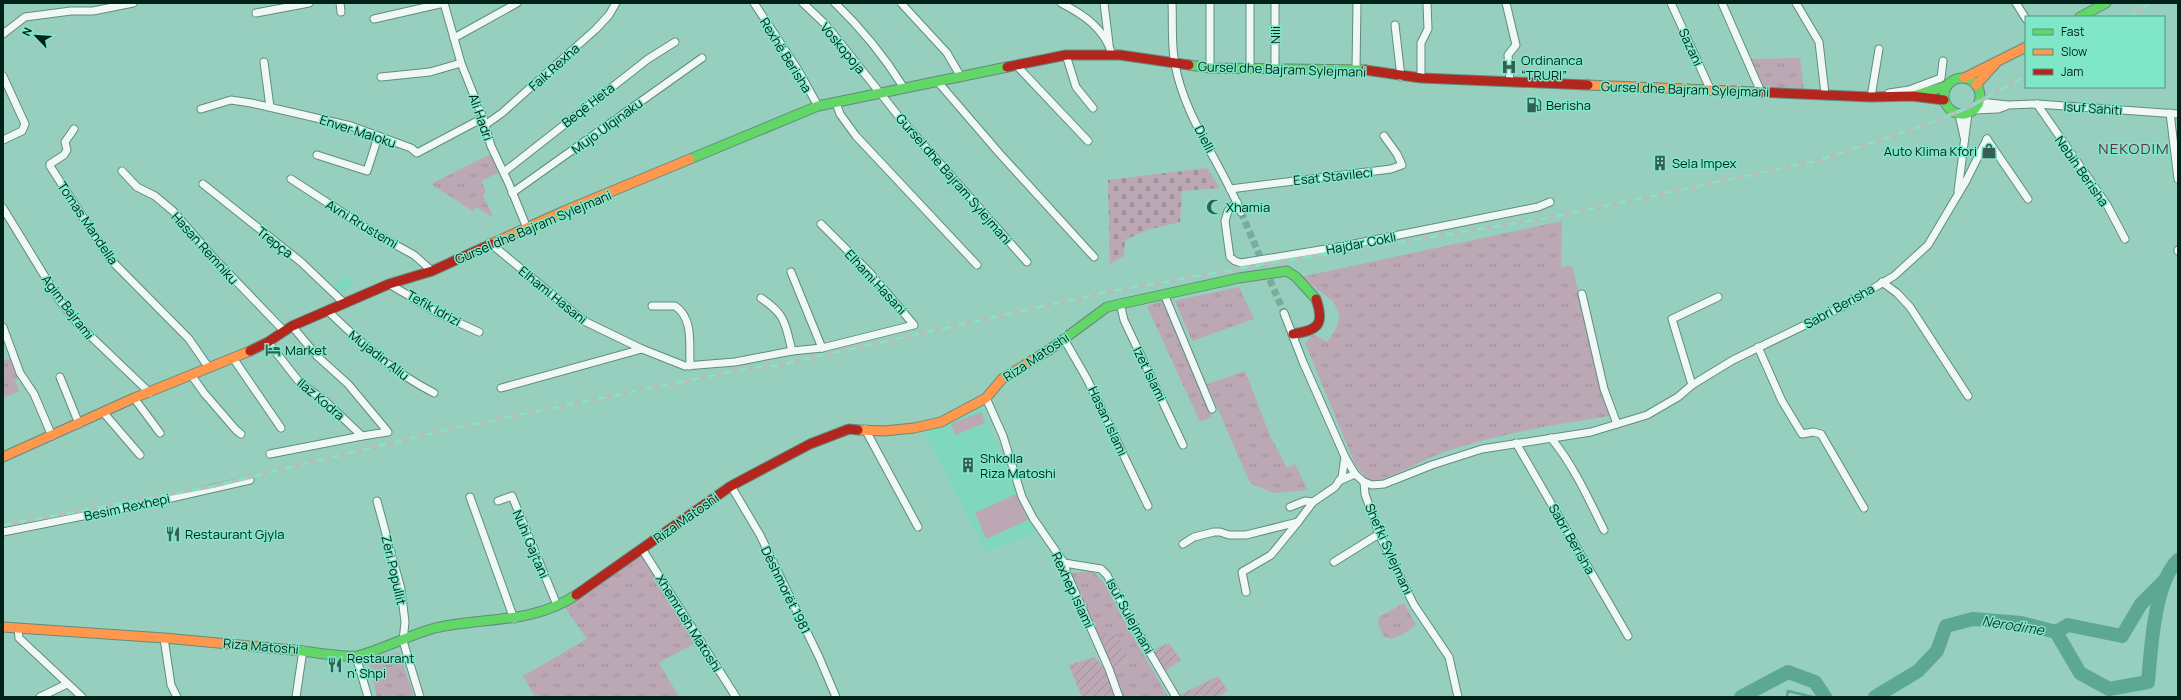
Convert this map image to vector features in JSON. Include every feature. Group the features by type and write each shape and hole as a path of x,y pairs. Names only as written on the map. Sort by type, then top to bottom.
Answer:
{"street":[{"path":"3,34 25,17 71,11 93,11 133,3"},
{"path":"256,13 305,3"},
{"path":"340,3 341,12"},
{"path":"374,18 444,3"},
{"name":"Ali Hadri","path":"444,3 461,63 484,122 491,146 504,172 527,228"},
{"path":"454,38 517,3"},
{"name":"Faik Rexha","path":"484,122 502,113 591,34 609,15 616,3"},
{"name":"Rexhë Berisha","path":"754,3 798,70 818,106"},
{"name":"Voskopoja","path":"803,3 826,25 883,94"},
{"path":"835,3 861,28 885,58 904,88"},
{"path":"901,3 946,53 961,77"},
{"path":"1061,3 1079,11 1092,22 1109,44"},
{"path":"1104,3 1109,44 1112,54"},
{"name":"Dielli","path":"1172,3 1175,63 1180,84 1190,110 1241,212"},
{"path":"1210,3 1210,68"},
{"path":"1250,3 1250,69"},
{"name":"Nili","path":"1275,3 1275,68"},
{"path":"1356,69 1357,3"},
{"path":"1421,78 1421,43 1428,29 1427,3"},
{"path":"1506,3 1516,46 1508,55 1510,81"},
{"name":"Sazani","path":"1671,3 1711,91"},
{"path":"1722,3 1761,92"},
{"path":"1796,3 1818,42 1825,94"},
{"path":"2016,3 2025,17"},
{"path":"2082,16 2106,3"},
{"path":"1395,25 1402,77"},
{"name":"Beqë Heta","path":"504,172 648,59 675,42"},
{"path":"1879,49 1871,96 1909,90 1964,78 2025,48"},
{"name":"Gursel dhe Bajram Sylejmani","path":"3,457 134,398 150,394 233,358 268,342 292,326 344,303 389,284 432,271 527,228 818,106 883,94 904,88 1066,55 1112,54 1210,68 1356,69 1402,77 1711,91 1912,96 1944,100"},
{"path":"1066,55 1076,88 1093,108"},
{"name":"Mujo Ulqinaku","path":"512,193 702,58"},
{"path":"1943,61 1944,100 1949,110 1967,112 1979,102 1979,90 1976,85 1964,78"},
{"path":"1976,85 1999,61"},
{"path":"264,62 270,107"},
{"path":"381,77 430,72 461,63"},
{"path":"1016,66 1088,141"},
{"path":"3,76 24,124 22,131 3,140"},
{"path":"938,82 1000,154 1094,256"},
{"name":"Gursel dhe Bajram Sylejmani","path":"1912,96 1944,82"},
{"name":"Gursel dhe Bajram Sylejmani","path":"883,94 904,122 1027,262"},
{"name":"Enver Maloku","path":"201,109 232,100 270,107 351,126 411,148 417,153 484,122"},
{"name":"Isuf Sahiti","path":"1979,102 2008,105 2037,104 2178,114"},
{"path":"836,103 840,114 856,136 977,265"},
{"name":"Nebih Berisha","path":"2037,104 2107,205 2125,239"},
{"name":"Isuf Sahiti","path":"1967,112 1998,109 2008,105"},
{"name":"Sabri Berisha","path":"1958,195 1967,112"},
{"path":"2170,113 2176,138 2178,179"},
{"name":"Tomas Mandella","path":"74,128 65,142 67,150 64,155 50,164 50,166 110,259 189,339 209,368"},
{"name":"Esat Stavileci","path":"1230,189 1391,169 1402,165 1397,154 1384,136"},
{"path":"317,155 367,171 378,137"},
{"name":"Sabri Berisha","path":"1364,482 1372,486 1384,484 1432,465 1482,449 1591,432 1647,415 1678,397 1692,385 1758,346 1820,319 1894,276 1928,245 1958,195 1987,139 2028,199"},
{"name":"Hasan Remniku","path":"122,171 137,187 155,196 173,211 212,256 284,331"},
{"name":"Avni Rrustemi","path":"291,179 374,233 414,255 432,271"},
{"name":"Trepça","path":"203,184 301,262 344,303"},
{"name":"Hajdar Cokli","path":"1237,202 1228,211 1225,221 1230,257 1241,263 1380,239 1538,207 1550,202"},
{"name":"Agim Bajrami","path":"3,208 39,269 78,324 150,394"},
{"name":"Elhami Hasani","path":"490,244 584,321 674,364 690,366 735,362 792,351 822,348 914,325 870,273 821,224"},
{"name":"Riza Matoshi","path":"3,627 164,638 356,656 403,641 433,629 456,624 514,619 536,614 557,605 599,579 730,486 810,444 849,429 884,431 914,428 941,422 986,398 1002,379 1064,339 1107,307 1120,303 1278,271 1287,272 1296,277 1315,297 1320,311 1317,326 1310,331 1293,334"},
{"path":"791,272 822,348"},
{"path":"1882,282 1897,293 1910,307 1968,396"},
{"name":"Tefik Idrizi","path":"389,284 442,315 479,332"},
{"path":"1164,294 1212,409"},
{"path":"1582,294 1604,389 1618,424"},
{"path":"1692,385 1672,319 1718,297"},
{"path":"761,298 780,313 785,322 792,351"},
{"name":"Izet Islami","path":"1120,303 1124,320 1183,445"},
{"path":"652,306 674,306 683,314 688,324 690,366"},
{"name":"Mujadin Aliu","path":"328,311 363,345 411,381 434,393"},
{"path":"1284,313 1303,362 1345,457 1355,474 1364,482"},
{"name":"Ilaz Kodra","path":"270,454 388,432 348,384 317,356 292,326"},
{"path":"3,327 20,372 34,394 52,436"},
{"name":"Hasan Islami","path":"1064,339 1087,379 1148,506"},
{"name":"Ilaz Kodra","path":"268,342 300,383 324,400 362,436"},
{"path":"1758,346 1782,401 1802,434 1813,432 1821,434 1864,508"},
{"path":"502,388 642,349"},
{"path":"233,358 281,428"},
{"path":"192,376 204,393 241,434"},
{"path":"60,377 79,424"},
{"path":"134,398 160,433"},
{"name":"Rexhep Islami","path":"986,398 1003,436 1022,497 1033,518 1064,564 1067,574 1110,669 1119,697"},
{"path":"103,412 140,455"},
{"path":"865,430 918,527"},
{"path":"1552,438 1564,453 1577,475 1604,530"},
{"name":"Sabri Berisha","path":"1516,443 1628,636"},
{"path":"1339,481 1345,467 1345,457"},
{"path":"1246,592 1242,572 1271,555 1313,502 1339,481 1355,474"},
{"name":"Besim Rexhepi","path":"3,532 158,501 250,480"},
{"name":"Shefki Sylejmani","path":"1364,482 1365,494 1379,534 1414,605 1449,657 1458,697"},
{"name":"Dëshmorët 1981","path":"730,486 760,535 819,657 836,697"},
{"name":"Nuhi Gajtani","path":"498,501 512,496 557,605"},
{"path":"470,497 514,619"},
{"name":"Zëri Popullit","path":"377,501 401,589 405,622 403,641"},
{"path":"1290,508 1305,501 1313,502"},
{"path":"1183,544 1194,537 1214,532 1229,535 1246,535 1298,522"},
{"path":"1334,562 1379,534"},
{"name":"Xhemrush Matoshi","path":"642,549 736,697"},
{"name":"Isuf Sulejmani","path":"1064,564 1101,570 1107,575 1130,619 1176,697"},
{"path":"18,629 20,638 82,697"},
{"path":"164,638 171,685 176,697"},
{"path":"403,641 420,697"},
{"path":"296,697 303,650"},
{"path":"356,656 368,697"},
{"path":"40,697 67,684"}],"shaded area":[{"path":"346,274 354,283 339,295 333,286"},
{"path":"979,402 1017,492 1036,528 1034,534 986,551 925,435 924,426"}],"green space":[{"path":"1800,58 1804,89 1766,90 1750,59"},
{"path":"493,153 502,171 481,181 486,191 483,196 492,217 476,207 473,211 431,184"},
{"path":"1207,168 1220,188 1182,191 1180,222 1147,230 1125,240 1124,256 1110,264 1108,180"},
{"path":"1562,221 1561,267 1572,266 1609,416 1484,440 1444,452 1398,473 1370,482 1355,464 1305,343 1313,334 1327,342 1336,329 1340,316 1333,301 1301,277"},
{"path":"1239,287 1254,319 1192,341 1175,301"},
{"path":"1164,300 1212,417 1200,422 1147,306"},
{"path":"13,358 21,377 15,380 19,391 3,398 3,361"},
{"path":"1245,371 1270,436 1287,468 1295,464 1308,490 1274,493 1250,483 1207,384"},
{"path":"981,412 985,423 955,435 951,424"},
{"path":"1016,494 1028,520 986,539 975,513"},
{"path":"645,549 704,638 659,663 679,697 535,697 523,676 587,639 564,606"},
{"path":"1093,572 1104,582 1123,619 1168,697 1122,697 1114,674 1118,666 1129,661 1097,635 1068,573"},
{"path":"1404,603 1416,625 1402,635 1391,639 1383,636 1378,624 1379,617"},
{"path":"1115,632 1129,660 1118,666 1114,674 1097,635"},
{"path":"1169,643 1181,660 1165,671 1153,650"},
{"path":"399,652 414,697 377,697 368,657"},
{"path":"1095,657 1108,674 1114,697 1082,697 1069,665"},
{"path":"1218,676 1228,691 1218,697 1181,697 1180,695"}],"waterway":[{"name":"Nerodime","path":"1875,697 1918,671 1937,651 1946,626 1973,619 2021,623 2056,632 2080,673 2109,689 2148,682 2152,635 2159,600 2170,571 2178,560"},
{"path":"2056,632 2068,625 2122,636 2141,604 2165,580"},
{"name":"Nerodime","path":"1741,697 1788,672 1815,682 1825,697"},
{"path":"1787,697 1788,691 1813,697"}],"tunnel":[{"path":"1241,212 1284,313"}],"railway":[{"path":"2131,16 2151,3"},
{"path":"3,525 213,486 441,431 754,367 775,366 1107,292 1260,265 1548,218 1816,161 1933,122 1967,108 2025,77"}],"traffic: fast":[{"path":"2082,16 2106,3"},
{"path":"1189,65 1210,68 1365,70"},
{"path":"690,159 818,106 1007,67"},
{"path":"1966,78 1975,83 1979,89 1980,96 1979,103 1975,109 1966,114 1958,114 1949,109 1945,103 1944,92 1949,83 1955,79 1966,78"},
{"path":"1913,96 1946,86"},
{"path":"1049,350 1107,307 1239,278 1287,271 1296,277 1316,299"},
{"path":"293,650 357,656 435,628 508,618 543,611 576,595"}],"traffic: slow":[{"path":"1964,78 2025,48"},
{"path":"1976,85 1996,63"},
{"path":"1588,85 1757,92"},
{"path":"491,244 564,211 690,159"},
{"path":"858,430 884,431 914,428 941,422 986,398 1002,379 1049,350"},
{"path":"3,457 134,398 250,351"},
{"path":"3,627 164,638 293,650"}],"traffic: jam":[{"path":"1007,67 1066,55 1120,55 1189,65"},
{"path":"1365,70 1421,78 1588,85"},
{"path":"1757,92 1871,97 1912,96 1944,100"},
{"path":"250,351 268,342 292,326 389,284 432,271 491,244"},
{"path":"1293,334 1314,328 1317,325 1320,315 1316,299"},
{"path":"576,595 731,486 810,444 849,429 858,430"}],"place":[{"name":"Ordinanca “TRURI”","path":"1509,67"},
{"name":"Berisha","path":"1534,105"},
{"name":"Auto Klima Kfori","path":"1989,151"},
{"name":"Sela Impex","path":"1660,163"},
{"name":"Xhamia","path":"1214,207"},
{"name":"Market","path":"273,350"},
{"name":"Shkolla Riza Matoshi","path":"968,465"},
{"name":"Restaurant Gjyla","path":"173,534"},
{"name":"Restaurant n' Shpi","path":"335,665"}],"district":[{"name":"NEKODIM","path":"2134,148"}]}
